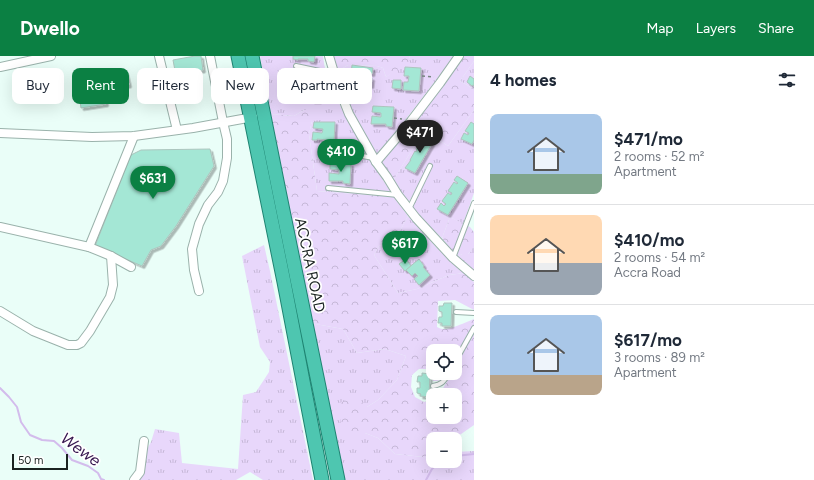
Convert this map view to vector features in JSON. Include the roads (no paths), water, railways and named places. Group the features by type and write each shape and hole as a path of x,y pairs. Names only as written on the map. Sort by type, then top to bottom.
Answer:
{"highway":[{"name":"ACCRA ROAD","path":"238,56 284,282 322,480"},
{"name":"ACCRA ROAD","path":"252,56 338,480"}],"street":[{"path":"0,66 51,56"},
{"path":"159,56 177,130"},
{"path":"199,291 194,270 192,249 199,224 208,205 218,192 223,181 227,158 227,139 210,56"},
{"path":"329,56 332,68"},
{"path":"375,160 410,122 459,56"},
{"path":"345,104 349,114 375,160 398,195 429,234 474,276"},
{"path":"0,133 92,137 134,136 263,115"},
{"path":"89,247 134,136"},
{"path":"1,228 89,247 111,256 131,267"},
{"path":"0,311 33,331 68,345 77,345 81,343 90,331 110,297 113,285 111,256"},
{"path":"134,480 140,472 144,441"}],"lane":[{"path":"296,66 306,68"},
{"path":"327,150 375,160"},
{"path":"409,209 430,166"},
{"path":"328,188 398,195"},
{"path":"453,258 474,203"},
{"path":"456,312 474,313"},
{"path":"462,349 474,328"},
{"path":"433,386 440,384 445,380"}],"waterway":[{"name":"Wewe","path":"0,388 17,407 21,422 30,435 42,440 54,441 72,460 88,466 98,473 101,479 104,480"},
{"name":"Wewe","path":"462,455 474,454"},
{"name":"Wewe","path":"426,480 433,468"}]}
